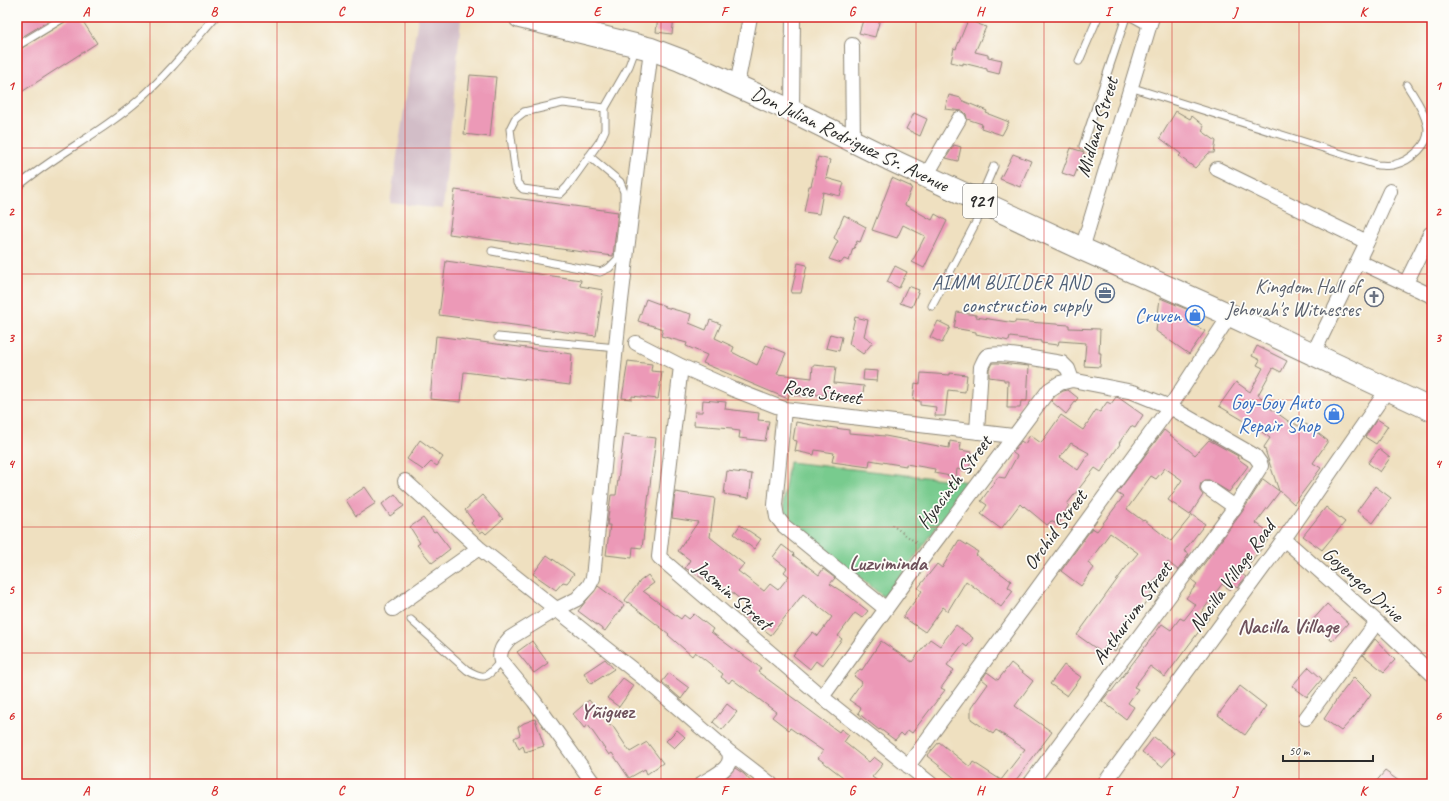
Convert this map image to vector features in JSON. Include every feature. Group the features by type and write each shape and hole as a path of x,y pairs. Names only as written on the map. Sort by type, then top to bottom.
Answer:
{"main road":[{"name":"Don Julian Rodriguez Sr. Avenue","path":"520,17 594,34 680,60 737,85 926,176 1230,315 1432,410"}],"street":[{"path":"737,85 750,17"},
{"path":"792,17 792,111"},
{"name":"Midland Street","path":"1082,248 1150,22"},
{"path":"852,45 854,142"},
{"path":"594,784 539,707 501,661 499,655 510,638 557,608 577,599 589,586 593,578 617,348 644,48"},
{"path":"926,176 959,119"},
{"path":"1217,169 1367,242"},
{"path":"1314,354 1390,191"},
{"path":"1406,284 1430,234"},
{"path":"1358,261 1432,296"},
{"name":"Orchid Street","path":"908,766 1170,407 1230,315"},
{"name":"Rose Street","path":"636,343 680,366 784,409 1014,436"},
{"path":"977,432 981,367 987,356 999,354 1062,363 1068,369 1072,380 1133,392 1170,407"},
{"name":"Jasmin Street","path":"680,366 659,557 822,697 931,784"},
{"name":"Hyacinth Street","path":"822,697 928,551 1049,390 1060,383 1072,380"},
{"name":"Nacilla Village Road","path":"1104,784 1284,539 1388,389"},
{"name":"Anthurium Street","path":"1030,784 1235,506 1260,469 1260,463 1255,456 1170,407"},
{"path":"784,409 775,505 777,517 784,526 886,609"},
{"path":"405,481 479,548 557,608 647,681 728,751 771,784"},
{"path":"1208,488 1235,506"},
{"name":"Goyengco Drive","path":"1284,539 1377,622 1432,674"},
{"path":"393,609 479,548"},
{"path":"1306,718 1377,622"},
{"path":"701,784 727,767 731,761 731,756 728,751"}],"lane":[{"path":"17,46 65,17"},
{"path":"17,187 51,161 118,116 141,98 184,54 215,17"},
{"path":"1079,61 1098,17"},
{"path":"1083,146 1126,17"},
{"path":"1131,17 1150,22"},
{"path":"605,108 563,103 524,112 515,119 510,129 517,183 523,188 560,194 567,187 600,141 605,130 605,108 629,66 644,48"},
{"path":"1130,87 1377,165 1393,165 1409,159 1422,147 1428,131 1425,118 1407,86"},
{"path":"492,251 600,272 609,268 618,259 624,192 620,182 589,156"},
{"path":"932,306 982,202 994,166"},
{"path":"498,337 617,348"},
{"path":"411,620 466,670 477,676 484,677 490,674 501,661"}],"path":[{"path":"892,524 928,551"}],"shaded area":[{"path":"418,17 455,17 461,19 443,209 390,203"}],"green space":[{"path":"789,462 970,482 885,598 790,521 784,511 783,501"}],"building":[{"path":"17,17 48,17 50,20 17,40"},
{"path":"73,17 80,17 97,43 17,95 17,51"},
{"path":"658,17 674,17 672,34 656,32"},
{"path":"864,17 875,17 880,19 875,37 859,33"},
{"path":"968,20 986,27 975,52 1002,60 999,74 987,71 987,69 963,63 963,65 951,62 954,48 956,49"},
{"path":"470,75 496,77 490,137 464,134"},
{"path":"949,95 961,98 961,100 987,111 986,113 1009,122 1002,135 981,128 982,124 967,119 966,114 963,111 945,109"},
{"path":"1176,111 1190,119 1192,116 1204,126 1202,131 1216,141 1214,153 1209,153 1195,168 1179,156 1181,154 1160,138"},
{"path":"914,113 927,119 920,136 906,129"},
{"path":"954,145 961,147 958,161 946,158"},
{"path":"1071,148 1084,152 1074,177 1062,173"},
{"path":"1013,154 1031,161 1020,187 1000,179"},
{"path":"818,157 830,160 826,178 844,183 840,196 823,192 819,214 804,212 809,186 811,186"},
{"path":"892,178 912,187 905,205 932,220 935,214 947,221 924,268 912,262 925,236 903,225 897,238 872,230"},
{"path":"455,190 618,212 613,256 449,234"},
{"path":"844,215 866,227 860,242 857,241 854,249 853,248 849,261 844,259 841,263 829,259 838,241 834,238"},
{"path":"446,261 581,280 580,286 603,290 596,336 439,315"},
{"path":"798,263 807,265 801,293 791,293"},
{"path":"895,266 907,272 899,288 887,282"},
{"path":"908,286 919,290 912,307 900,303"},
{"path":"1160,298 1191,311 1188,322 1205,331 1189,354 1156,331"},
{"path":"646,299 665,307 691,314 689,323 706,330 710,320 721,324 715,338 734,347 732,352 757,365 766,345 786,353 777,374 812,378 813,365 836,367 834,383 864,386 862,402 837,400 838,396 808,394 808,397 789,394 788,399 703,363 707,355 686,346 687,343 661,336 663,329 638,321"},
{"path":"957,312 976,315 976,317 1015,323 1015,321 1069,325 1069,328 1100,329 1100,367 1084,366 1086,343 1059,341 1058,345 1010,337 1009,341 976,334 976,332 954,328"},
{"path":"855,317 868,320 864,336 873,342 863,354 849,344"},
{"path":"938,321 950,327 942,343 930,337"},
{"path":"830,334 842,337 839,351 826,348"},
{"path":"436,336 572,354 570,385 464,372 461,402 430,399"},
{"path":"1257,346 1287,361 1281,372 1273,368 1258,395 1272,405 1270,408 1291,423 1292,422 1302,428 1306,424 1328,441 1313,463 1321,468 1294,504 1280,491 1256,523 1272,534 1242,574 1246,577 1237,588 1233,585 1230,590 1222,584 1201,613 1209,618 1165,677 1150,666 1134,687 1138,689 1128,703 1134,707 1126,719 1102,701 1110,691 1111,692 1162,624 1171,630 1180,618 1184,620 1196,605 1186,598 1197,584 1192,580 1242,512 1263,479 1279,491 1264,447 1270,438 1258,429 1219,406 1236,382 1250,392 1263,368 1257,365 1260,360 1252,356"},
{"path":"628,361 652,364 651,371 662,372 658,399 632,396 632,399 622,398"},
{"path":"992,363 1029,366 1027,401 1021,401 1020,408 1007,408 1008,381 989,377 989,369"},
{"path":"864,370 878,371 877,381 863,380"},
{"path":"921,373 950,375 950,373 967,375 965,392 948,390 945,416 935,416 936,407 920,405 920,401 913,400 915,383 920,384"},
{"path":"1068,390 1078,398 1066,414 1051,401 1055,396"},
{"path":"1116,397 1119,398 1143,415 1135,428 1131,426 1101,472 1095,468 1067,504 1069,505 1058,525 1051,521 1047,525 1020,504 1001,529 981,514 987,505 981,501 998,477 1005,478 1017,456 1013,453 1021,441 1025,444 1030,435 1041,443 1061,415 1083,430 1096,410 1100,412 1107,402 1111,404","holes":["1071,443 1089,453 1078,470 1060,457"]},
{"path":"703,400 726,402 725,409 759,413 758,420 769,421 765,441 739,438 740,431 732,430 732,428 694,425 695,412 702,412"},
{"path":"1377,419 1388,426 1376,444 1365,437"},
{"path":"796,422 849,430 849,433 885,436 949,448 950,441 961,443 960,450 972,452 969,471 957,469 956,477 934,473 935,469 906,464 906,466 870,460 869,467 832,462 834,453 815,450 814,455 795,451 797,441 793,440"},
{"path":"1164,430 1195,455 1209,440 1238,456 1237,458 1248,466 1229,492 1209,480 1205,480 1201,483 1200,491 1203,495 1190,515 1168,500 1182,480 1165,468 1156,479 1151,476 1127,509 1171,541 1192,515 1205,524 1184,551 1189,554 1178,570 1168,562 1148,590 1152,593 1138,613 1134,610 1122,626 1124,628 1116,641 1120,644 1115,652 1106,646 1101,652 1077,635 1138,553 1110,533 1088,563 1094,568 1081,586 1061,571 1092,528 1097,531 1123,497 1117,493"},
{"path":"624,434 656,438 642,548 633,547 632,558 606,555 610,525 607,525 611,495 616,495"},
{"path":"420,440 443,457 437,466 431,462 423,470 407,459"},
{"path":"1379,449 1390,458 1380,472 1368,463"},
{"path":"727,471 752,474 749,498 724,494"},
{"path":"1375,486 1391,498 1373,523 1357,511"},
{"path":"365,487 376,503 356,516 346,500"},
{"path":"675,492 715,498 710,537 744,564 738,571 764,591 770,584 778,590 789,576 784,572 787,568 773,557 782,545 819,575 823,569 835,578 830,584 849,596 868,611 862,618 855,613 838,636 842,639 822,666 816,661 810,669 793,655 813,632 818,636 832,617 803,594 771,635 745,615 751,608 725,587 721,591 706,579 705,580 685,568 690,560 678,551 698,522 672,518"},
{"path":"395,494 404,506 390,516 382,504"},
{"path":"482,495 503,519 486,534 483,531 480,533 471,523 473,521 465,510"},
{"path":"1326,507 1345,522 1322,550 1303,536"},
{"path":"423,518 434,532 436,531 450,549 432,563 417,545 420,543 410,527"},
{"path":"740,525 761,539 754,549 734,534"},
{"path":"959,540 978,552 976,555 1011,581 1008,587 1013,591 1001,607 966,581 948,611 943,607 925,632 903,617 922,591 918,588 937,564 942,568"},
{"path":"547,555 574,574 567,583 563,582 556,590 533,574"},
{"path":"648,575 654,583 643,591 681,619 684,615 689,619 694,614 713,629 711,632 761,668 758,672 839,732 841,729 849,735 844,742 869,762 874,757 883,764 872,777 882,784 848,784 842,779 843,777 818,758 823,751 790,728 789,730 772,717 776,712 732,679 729,683 721,677 723,674 695,652 692,656 668,635 669,634 628,602 627,603 625,600 639,582"},
{"path":"598,586 624,605 605,631 578,611"},
{"path":"1327,604 1348,623 1332,641 1311,622"},
{"path":"956,625 973,638 967,647 963,644 947,665 954,670 941,688 945,690 912,733 908,730 904,736 901,733 895,740 880,729 879,730 858,713 861,708 849,700 862,682 854,676 860,669 862,670 881,641 912,662 930,639 940,646"},
{"path":"1375,639 1395,660 1384,672 1363,655"},
{"path":"532,641 548,663 534,673 517,652"},
{"path":"605,659 614,669 591,684 584,673"},
{"path":"1011,663 1033,681 1015,706 1052,732 1013,784 962,784 927,756 939,742 970,767 973,762 1001,780 1025,749 996,730 993,734 971,719 971,708 988,684 982,679 987,672 998,680"},
{"path":"1064,665 1081,677 1067,696 1050,684"},
{"path":"1309,667 1322,679 1307,697 1292,686"},
{"path":"669,673 689,688 681,699 662,682"},
{"path":"1354,677 1371,694 1355,716 1341,731 1324,719"},
{"path":"623,678 634,686 619,707 607,698"},
{"path":"1240,686 1266,706 1245,735 1218,715"},
{"path":"589,700 610,726 612,725 630,752 647,742 663,763 647,774 645,769 629,778 612,753 609,755 588,725 584,728 573,714"},
{"path":"727,704 737,712 722,730 713,722"},
{"path":"535,719 544,746 525,752 523,746 519,749 514,738 520,735 518,727"},
{"path":"677,730 685,737 674,748 666,741"},
{"path":"1154,737 1175,753 1162,767 1142,752"},
{"path":"735,768 744,774 753,784 729,784 725,779"},
{"path":"1385,771 1403,784 1374,784"}],"place":[{"name":"AIMM BUILDER AND construction supply","path":"1105,293"},
{"name":"Kingdom Hall of Jehovah's Witnesses","path":"1374,297"},
{"name":"Cruven","path":"1195,315"},
{"name":"Goy-Goy Auto Repair Shop","path":"1334,414"}],"district":[{"name":"Luzviminda","path":"888,563"},
{"name":"Nacilla Village","path":"1288,626"},
{"name":"Yñiguez","path":"607,711"}]}
